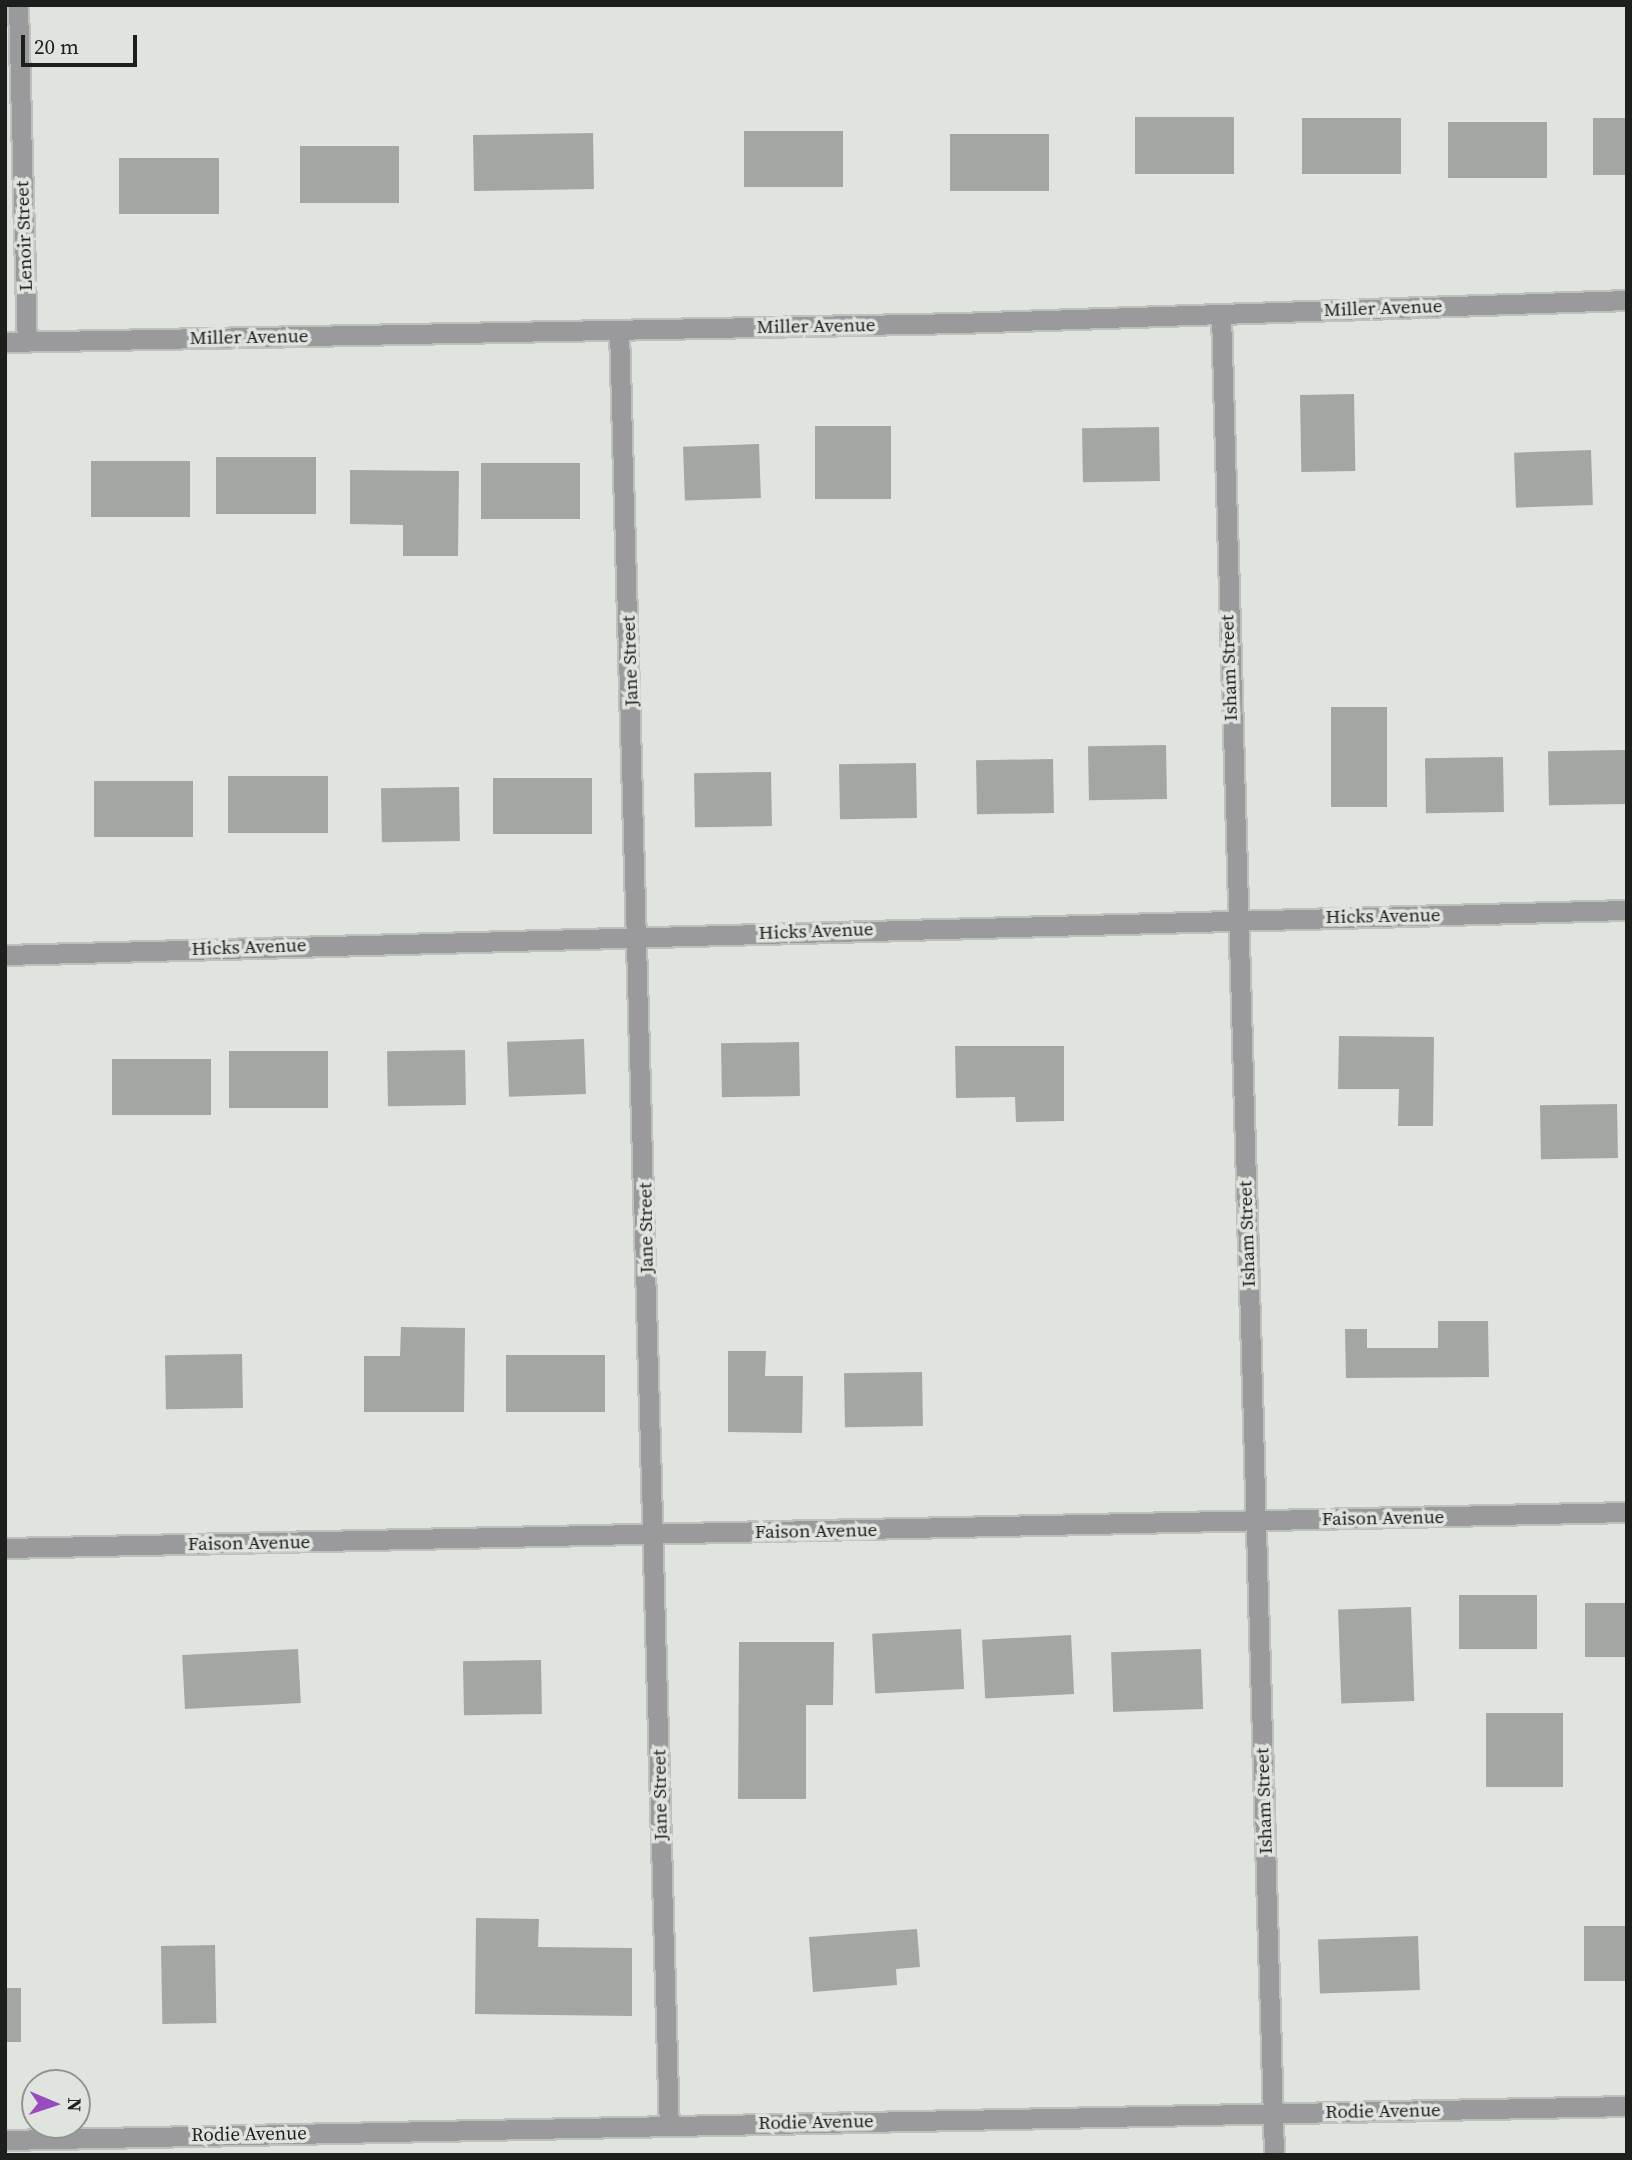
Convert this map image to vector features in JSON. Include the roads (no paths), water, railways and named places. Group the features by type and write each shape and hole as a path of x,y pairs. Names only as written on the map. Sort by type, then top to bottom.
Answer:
{"street":[{"name":"Lenoir Street","path":"18,5 27,341"},
{"name":"Miller Avenue","path":"5,342 619,330 1627,300"},
{"name":"Isham Street","path":"1221,314 1236,919 1274,2155"},
{"name":"Jane Street","path":"619,330 639,935 669,2126"},
{"name":"Hicks Avenue","path":"5,954 1627,910"},
{"name":"Faison Avenue","path":"5,1548 1627,1513"},
{"name":"Rodie Avenue","path":"5,2140 1627,2106"}]}
